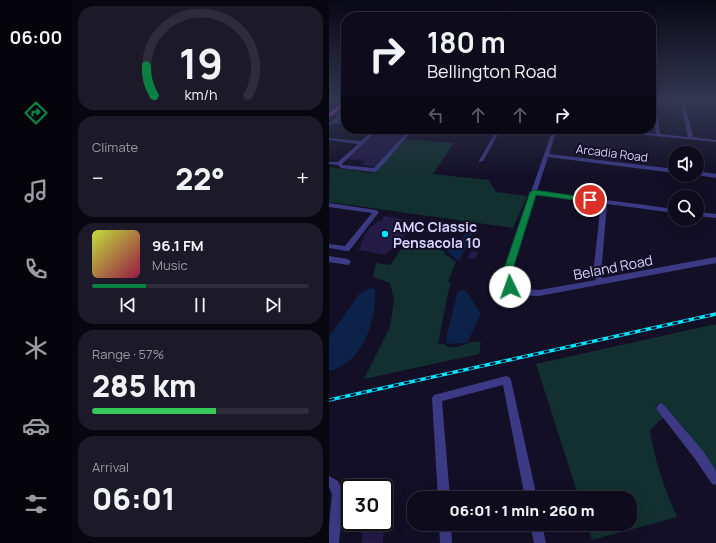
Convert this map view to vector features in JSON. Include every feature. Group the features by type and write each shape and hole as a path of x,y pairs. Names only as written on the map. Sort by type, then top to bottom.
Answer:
{"street":[{"path":"657,125 658,135"},
{"path":"688,125 691,139"},
{"path":"339,164 371,134"},
{"path":"329,163 373,170 407,134"},
{"path":"481,161 496,134"},
{"path":"553,134 534,192 668,210"},
{"path":"647,134 716,142"},
{"path":"329,145 332,140 361,143"},
{"name":"Arcadia Road","path":"546,155 668,170"},
{"path":"704,174 716,176"},
{"name":"Beland Road","path":"534,192 507,275 507,283 518,292 539,293 716,260"},
{"path":"600,282 597,274 604,202"},
{"path":"329,205 376,212 347,249 329,246"},
{"path":"704,215 716,216"},
{"path":"329,259 348,262"},
{"path":"444,491 437,398 506,380 530,491"},
{"path":"661,408 699,455 716,480"},
{"path":"329,481 333,482 338,494 333,543"},
{"path":"445,531 446,543"},
{"path":"537,531 540,543"}],"green space":[{"path":"405,139 454,143 433,174 489,180 496,192 527,196 513,228 329,202 330,167 372,173"},
{"path":"424,246 444,251 445,254 456,262 448,282 451,283 438,344 454,347 472,342 481,342 479,354 364,379 390,327 394,300 390,283 373,277 376,263 390,265 402,248"},
{"path":"716,324 716,472 684,428 662,403 655,406 668,421 663,418 650,430 661,475 677,517 637,528 637,491 577,491 536,364"},
{"path":"589,531 625,531 592,540"}],"water":[{"path":"470,224 477,225 459,261 447,252 450,245 462,238"},
{"path":"370,288 375,289 375,301 370,326 365,339 359,350 351,359 341,367 329,371 329,337 359,294"},
{"path":"464,290 467,292 481,314 467,343 447,344 446,339 457,294 459,291"}],"building":[{"path":"374,134 406,134 376,167 361,165 365,161 347,159"},
{"name":"AMC Classic Pensacola 10","path":"384,216 409,220 405,230 408,231 398,245 396,244 386,255 358,250 362,245 359,245 364,238 362,238 371,226 378,221 381,221"},
{"path":"471,251 478,252 475,259 468,258"},
{"path":"363,531 384,531 383,543 362,543"}],"railway":[{"path":"329,400 716,314"}],"place":[{"name":"AMC Classic Pensacola 10","path":"385,234"}],"route":[{"path":"510,287 507,283 507,275 534,192 590,200"}]}
